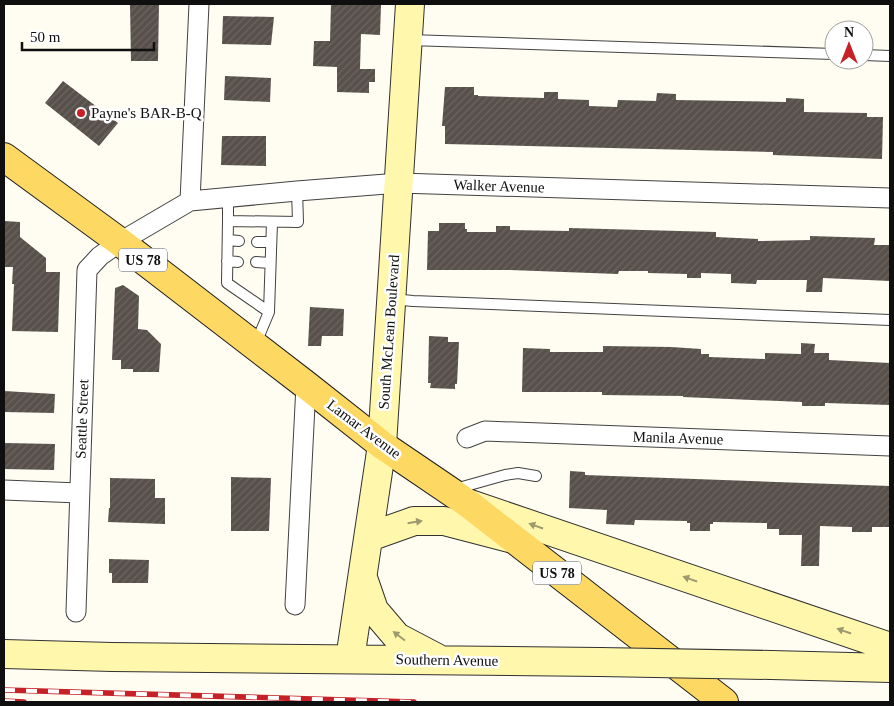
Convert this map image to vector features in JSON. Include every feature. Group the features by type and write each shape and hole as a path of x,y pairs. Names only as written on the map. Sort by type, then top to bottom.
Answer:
{"main road":[{"name":"South McLean Boulevard","path":"350,659 382,445 410,4"},
{"name":"Lamar Avenue","path":"4,157 120,242 382,445 458,497 514,539 724,702"},
{"path":"458,497 890,647"},
{"path":"369,537 414,521 444,521 514,539"},
{"path":"362,575 374,610 396,636 441,660"},
{"name":"Southern Avenue","path":"4,654 890,668"}],"street":[{"path":"190,202 199,4"},
{"name":"Walker Avenue","path":"120,242 190,202 399,183 890,198"},
{"name":"Seattle Street","path":"76,612 87,270 100,256 120,242"},
{"path":"294,605 306,385"},
{"name":"Manila Avenue","path":"467,438 485,431 890,446"},
{"path":"4,490 79,493"}],"lane":[{"path":"408,40 824,54"},
{"path":"874,55 890,56"},
{"path":"228,221 298,222 297,191"},
{"path":"228,198 227,283 269,312"},
{"path":"255,345 269,312 272,222"},
{"path":"228,240 239,241"},
{"path":"257,242 271,242"},
{"path":"227,262 238,262"},
{"path":"256,262 270,263"},
{"path":"391,299 890,320"},
{"path":"458,497 504,475 518,473 536,476"}],"building":[{"path":"130,4 159,4 158,61 131,61"},
{"path":"331,4 381,5 380,35 361,34 360,69 375,69 375,82 369,82 369,93 337,92 337,67 313,66 314,41 330,41"},
{"path":"223,16 274,17 271,45 222,44"},
{"path":"225,76 271,78 270,102 224,100"},
{"name":"Payne's BAR-B-Q","path":"63,81 118,123 99,146 45,103"},
{"path":"445,87 474,87 474,95 478,96 544,98 544,92 558,92 558,99 589,100 589,106 617,107 618,100 656,101 657,93 676,94 676,100 786,102 786,98 804,99 804,112 867,113 867,117 883,117 882,159 773,155 773,152 445,144 445,126 442,126"},
{"path":"222,136 266,136 266,166 221,165"},
{"path":"4,221 20,222 20,237 46,258 46,272 60,272 58,332 12,331 13,267 4,267"},
{"path":"439,223 465,223 467,232 496,232 496,226 510,226 510,230 569,231 569,228 716,232 716,237 758,239 758,241 810,240 810,236 875,238 874,245 890,245 890,281 823,278 822,292 806,292 807,280 757,280 756,284 731,283 731,274 701,273 701,278 687,278 687,274 648,273 648,271 619,271 618,274 510,270 427,270 428,231 439,231"},
{"path":"123,285 139,296 138,329 147,330 161,344 159,372 133,372 133,369 121,369 121,360 112,360 115,288"},
{"path":"310,307 344,309 343,336 322,336 321,346 308,346"},
{"path":"429,336 448,337 448,342 459,342 457,384 455,384 455,389 430,388 431,383 428,383"},
{"path":"801,343 815,344 814,353 829,353 829,360 890,363 890,405 825,403 825,406 802,406 802,402 683,396 602,395 602,392 522,392 523,348 550,349 550,352 603,352 603,346 671,347 701,349 701,354 709,354 709,357 765,359 765,353 801,354"},
{"path":"4,391 55,394 54,413 4,412"},
{"path":"5,443 55,444 54,470 4,469"},
{"path":"570,471 585,472 585,475 890,486 890,527 872,527 872,532 852,532 852,527 820,526 819,566 801,566 802,535 779,535 779,529 767,529 767,523 713,522 713,524 710,524 710,531 690,531 690,523 687,523 687,521 635,520 634,525 606,524 607,510 569,508"},
{"path":"231,477 271,478 269,531 231,531"},
{"path":"110,478 155,479 155,498 165,498 165,524 108,522"},
{"path":"109,559 149,560 148,583 112,583 112,573 109,573"}],"railway":[{"path":"4,690 414,702"},
{"path":"4,701 24,702"}],"place":[{"name":"Payne's BAR-B-Q","path":"81,113"}]}
